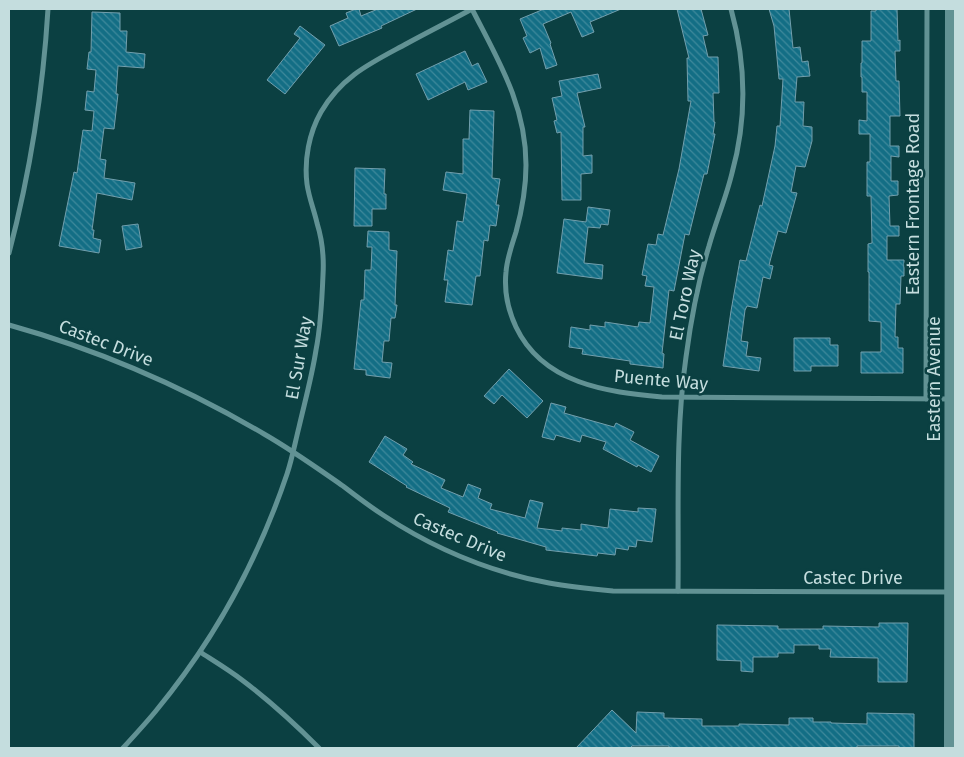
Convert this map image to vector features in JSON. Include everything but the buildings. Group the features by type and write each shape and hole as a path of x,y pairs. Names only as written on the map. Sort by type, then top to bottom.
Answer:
{"main road":[{"name":"Eastern Avenue","path":"949,748 952,244 950,9"}],"street":[{"path":"9,254 32,152 40,97 48,9"},
{"name":"Puente Way","path":"472,9 506,75 516,104 524,141 525,187 522,210 509,252 506,270 507,299 519,334 536,356 550,368 575,381 638,395 681,398 950,400"},
{"name":"El Sur Way","path":"123,748 155,712 200,652 228,606 253,560 288,472 310,385 317,348 321,310 323,272 320,232 311,205 307,184 307,163 312,133 320,113 339,87 355,73 472,9"},
{"name":"El Toro Way","path":"678,592 679,441 681,398 686,357 695,302 709,247 732,174 738,150 742,120 744,88 741,57 731,9"},
{"name":"Eastern Frontage Road","path":"926,399 927,9"},
{"name":"Castec Drive","path":"9,324 91,350 189,393 236,418 292,452 410,531 439,546 500,570 580,588 613,591 950,592"},
{"path":"200,652 242,680 270,702 298,726 319,748"}]}
